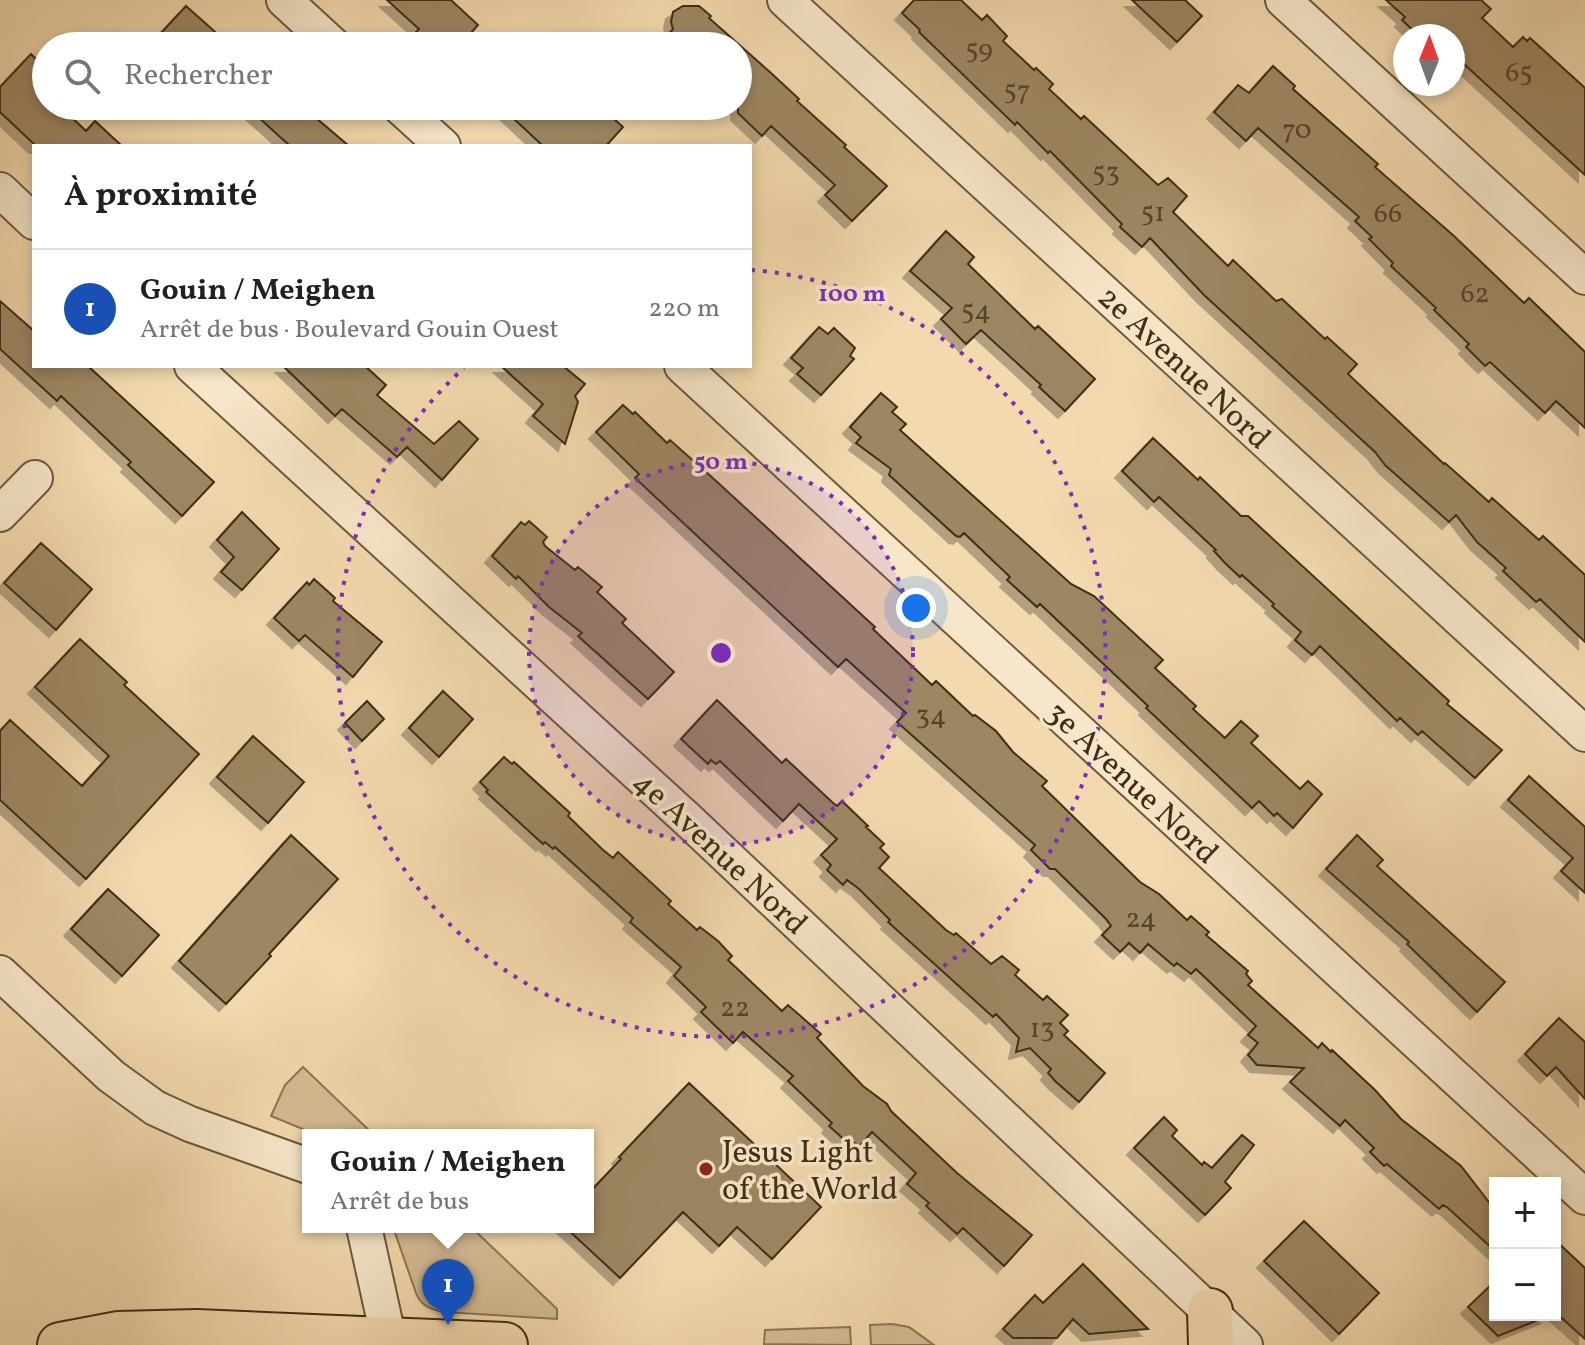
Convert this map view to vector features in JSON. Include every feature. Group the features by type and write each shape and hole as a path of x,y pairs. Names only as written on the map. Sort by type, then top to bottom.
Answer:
{"main road":[{"path":"60,1345 118,1334 183,1332 505,1345"}],"street":[{"path":"284,0 319,32"},
{"name":"2e Avenue Nord","path":"785,0 1585,734"},
{"path":"1283,0 1585,277"},
{"path":"414,120 441,144"},
{"path":"0,190 32,220"},
{"name":"4e Avenue Nord","path":"194,368 687,819 1210,1328 1245,1345"},
{"name":"3e Avenue Nord","path":"684,368 1585,1197"},
{"path":"0,514 35,478"},
{"path":"0,973 111,1076 155,1108 190,1124 302,1164"},
{"path":"365,1233 390,1342"}],"shaded area":[{"path":"303,1067 368,1129 302,1129 271,1116 285,1085"},
{"path":"395,1233 477,1233 557,1309 557,1319 443,1312 426,1306 416,1293"},
{"path":"870,1325 909,1327 934,1345 871,1345"},
{"path":"850,1327 851,1345 764,1344 765,1330"}],"building":[{"path":"387,0 451,0 478,25 472,32 416,32 419,29"},
{"path":"914,0 961,0 982,20 987,15 1007,36 1003,41 1053,84 1049,89 1081,119 1084,116 1158,185 1168,178 1187,196 1173,212 1228,266 1233,260 1276,301 1282,299 1325,339 1327,337 1357,364 1348,374 1444,464 1489,502 1492,498 1539,540 1543,536 1585,575 1585,642 1540,599 1536,602 1503,571 1506,568 1477,542 1456,515 1449,522 1385,465 1375,452 1204,295 1150,238 1142,247 1120,227 1122,224 1050,151 1048,153 1017,122 1015,125 919,32 902,13"},
{"path":"1132,0 1185,0 1202,16 1177,42"},
{"path":"1386,0 1481,0 1491,9 1482,18 1513,47 1523,37 1527,41 1530,38 1585,88 1585,175 1465,65 1465,24 1406,24 1402,20 1405,17"},
{"path":"186,6 215,32 162,32"},
{"path":"683,6 699,6 725,32 670,32 673,12"},
{"path":"31,54 32,120 75,120 86,131 95,121 120,144 34,144 0,112 0,87"},
{"path":"752,57 887,186 852,221 825,195 835,185 771,126 762,136 745,120 752,120"},
{"path":"1273,66 1295,86 1293,89 1378,164 1375,167 1524,303 1529,298 1585,352 1585,428 1556,401 1545,413 1490,362 1485,366 1466,347 1469,344 1434,310 1436,308 1391,266 1393,263 1355,221 1359,217 1258,128 1246,141 1214,112 1238,85 1249,93"},
{"path":"261,120 318,120 347,144 288,144"},
{"path":"515,120 615,120 623,127 608,144 541,144"},
{"path":"946,231 974,257 968,264 1035,329 1038,326 1095,379 1065,411 981,330 966,344 941,319 952,308 910,271"},
{"path":"0,301 32,329 32,368 90,368 214,482 182,516 128,465 131,462 61,396 57,401 0,349"},
{"path":"819,327 828,334 834,328 855,348 850,356 854,359 821,395 797,374 803,368 791,358"},
{"path":"285,368 367,368 386,385 377,395 434,444 459,421 478,439 442,480 407,447 397,457 342,409 335,416"},
{"path":"503,368 565,368 585,384 575,396 578,402 565,444 533,416 543,404"},
{"path":"881,393 897,407 892,412 906,424 900,430 1071,584 1094,596 1163,660 1155,668 1196,706 1193,709 1225,738 1241,721 1258,736 1251,743 1300,789 1308,781 1322,794 1293,828 1277,813 1274,816 1259,801 1252,808 1040,604 1037,607 1007,580 1010,577 964,533 956,536 889,475 891,469 856,443 861,437 850,427"},
{"path":"623,405 633,414 635,412 667,443 670,440 715,480 875,627 873,629 932,685 936,681 973,716 996,731 1013,752 1047,781 1042,786 1140,882 1159,894 1187,920 1191,916 1209,932 1206,935 1248,971 1246,974 1252,981 1248,985 1318,1048 1322,1043 1332,1050 1401,1119 1461,1166 1489,1202 1489,1246 1448,1208 1443,1205 1439,1209 1387,1164 1384,1166 1370,1152 1374,1148 1345,1120 1340,1126 1290,1082 1304,1068 1257,1065 1248,1055 1258,1043 1248,1035 1256,1026 1196,969 1191,974 1177,963 1174,966 1148,944 1140,953 1129,943 1120,952 1102,935 1111,926 1106,919 1031,850 1035,845 897,722 906,713 846,659 838,667 635,478 639,474 596,432"},
{"path":"1153,438 1241,516 1248,516 1449,701 1447,704 1502,750 1475,778 1422,731 1418,735 1400,718 1397,721 1320,646 1312,655 1295,640 1301,632 1272,606 1274,604 1242,575 1240,577 1159,497 1154,502 1122,471"},
{"path":"242,512 279,549 242,590 221,572 234,557 217,540"},
{"path":"529,521 547,537 543,542 545,546 602,587 597,592 626,619 622,623 674,672 648,699 578,636 582,633 492,556 521,522 525,525"},
{"path":"41,543 92,589 56,630 4,583"},
{"path":"314,579 335,598 333,601 382,642 353,677 305,635 299,641 274,618 307,582 309,585"},
{"path":"80,639 127,682 124,685 199,754 86,879 0,800 0,731 10,720 82,786 109,756 35,687"},
{"path":"443,691 473,719 439,757 409,728"},
{"path":"717,700 782,763 786,759 832,802 837,806 842,801 868,826 884,844 880,848 889,857 879,868 946,930 954,935 956,933 991,964 1002,956 1019,970 1015,975 1043,1000 1047,996 1068,1015 1060,1023 1068,1031 1064,1035 1105,1073 1079,1102 1055,1081 1048,1073 1051,1069 1030,1048 1016,1052 1019,1038 996,1014 993,1017 888,922 890,920 859,889 847,880 843,885 827,870 831,865 821,855 837,839 799,804 783,821 720,761 716,764 711,760 708,764 681,739"},
{"path":"367,701 384,719 362,741 345,723"},
{"path":"253,736 304,782 268,823 217,777"},
{"path":"504,757 512,764 514,762 570,813 568,816 602,849 613,858 618,852 697,930 700,927 718,941 732,956 728,960 782,1011 788,1005 821,1034 817,1038 863,1086 887,1104 957,1173 1032,1235 1004,1266 963,1228 957,1234 926,1206 929,1203 907,1184 916,1173 872,1132 859,1147 855,1143 851,1146 788,1081 793,1076 743,1032 733,1043 701,1012 706,1007 674,976 681,967 630,922 633,918 555,847 553,849 545,842 543,844 486,792 488,790 480,782"},
{"path":"1529,776 1585,827 1585,893 1561,871 1573,858 1508,800"},
{"path":"291,835 338,879 226,1004 179,961"},
{"path":"1357,835 1383,860 1377,866 1505,982 1477,1012 1407,944 1409,942 1326,869"},
{"path":"108,889 159,935 122,976 71,929"},
{"path":"1559,1018 1585,1042 1585,1099 1556,1067 1547,1076 1525,1054"},
{"name":"Jesus Light of the World","path":"689,1083 821,1207 772,1259 737,1227 719,1246 683,1212 620,1278 571,1233 594,1233 594,1188 621,1159 619,1157"},
{"path":"1164,1117 1177,1130 1172,1136 1202,1165 1204,1162 1212,1168 1242,1135 1254,1145 1225,1182 1231,1188 1205,1215 1134,1148"},
{"path":"1304,1221 1379,1293 1339,1334 1264,1261"},
{"path":"1561,1246 1585,1268 1585,1339 1561,1317"},
{"path":"1083,1264 1148,1329 1089,1334 1073,1319 1057,1338 1013,1338 1003,1329 1035,1295 1043,1303"},
{"path":"1489,1287 1489,1321 1536,1321 1498,1336 1468,1307"}],"place":[{"name":"Jesus Light of the World","path":"706,1169"},
{"name":"Gouin / Meighen","path":"448,1325"}]}
